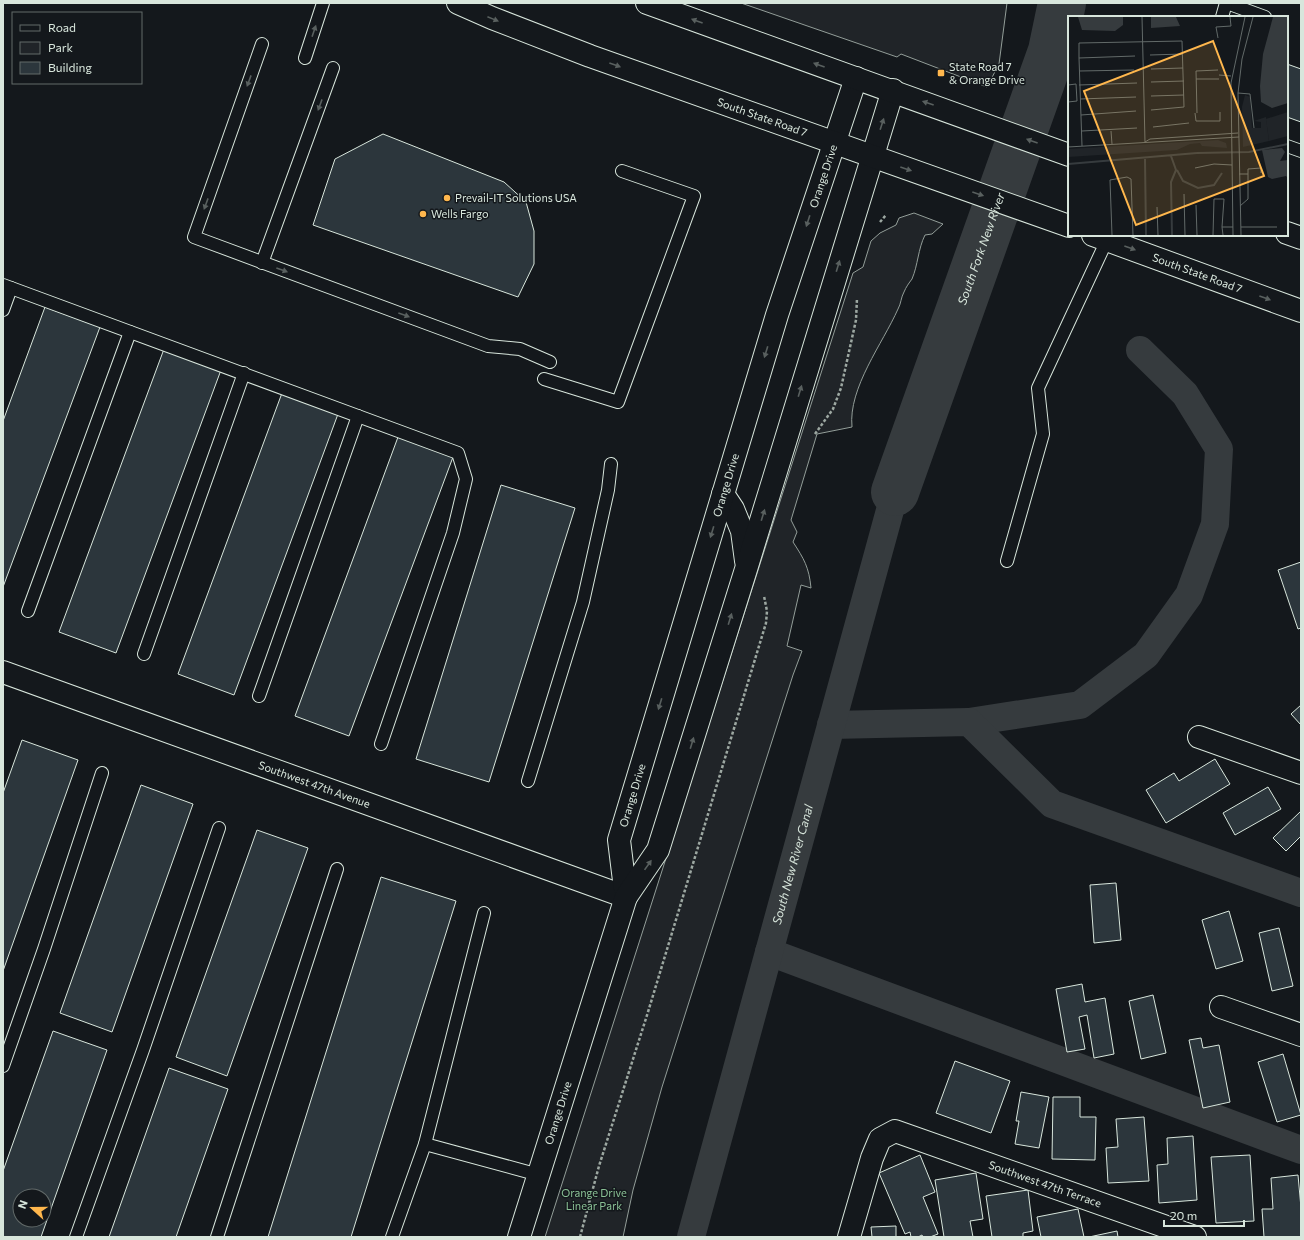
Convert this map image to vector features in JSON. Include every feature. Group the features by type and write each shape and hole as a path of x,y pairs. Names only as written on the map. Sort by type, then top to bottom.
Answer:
{"street":[{"name":"South State Road 7","path":"458,3 492,18 590,56 834,144 1066,225"},
{"path":"647,3 893,90 1068,155"},
{"name":"Orange Drive","path":"626,897 619,840 777,315 856,78"},
{"name":"Orange Drive","path":"519,1237 626,897 658,850 893,90"},
{"path":"1288,233 1301,238"},
{"name":"South State Road 7","path":"1100,238 1301,311"},
{"path":"723,494 733,509 742,532 747,566"},
{"name":"Southwest 47th Avenue","path":"3,672 626,897"},
{"path":"1199,737 1301,773"},
{"path":"1221,1007 1301,1035"},
{"name":"Southwest 47th Terrace","path":"849,1237 872,1158 880,1138 895,1131 1194,1237"}],"lane":[{"path":"305,58 323,3"},
{"path":"1222,16 1226,3 1265,16"},
{"path":"262,44 194,237 488,346 520,349 550,362"},
{"path":"262,263 334,68"},
{"path":"1288,146 1301,150"},
{"path":"544,378 618,402 694,196 622,171"},
{"path":"1007,560 1043,434 1038,388 1100,238"},
{"path":"3,310 7,286 458,452 466,479 453,533 381,744"},
{"path":"28,611 130,332"},
{"path":"144,654 244,373"},
{"path":"260,696 358,416"},
{"path":"528,781 583,602 608,490 611,464"},
{"path":"3,1066 44,949 102,773"},
{"path":"76,1237 219,828"},
{"path":"217,1237 337,869"},
{"path":"392,1237 425,1144 484,914"},
{"path":"425,1144 539,1175"}],"path":[{"path":"879,222 886,215"},
{"path":"813,437 833,409 841,388 856,320 857,293"},
{"path":"580,1237 599,1166 648,1012 766,623 767,611 764,592"}],"green space":[{"path":"741,3 1007,3 999,64 987,87 901,54 897,57"},
{"name":"Orange Drive Linear Park","path":"914,213 943,224 932,234 925,235 912,279 902,296 892,322 861,381 855,397 852,412 852,427 817,434 791,520 797,532 793,542 800,553 809,574 811,588 801,585 787,646 802,651 793,675 662,1087 633,1190 623,1237 545,1237 853,273 863,267 871,241 880,233 896,225 899,218"}],"building":[{"path":"1288,64 1301,69 1301,122 1288,117"},
{"name":"Wells Fargo","path":"383,134 504,182 526,202 534,231 534,264 518,297 313,225 335,159"},
{"path":"45,307 100,327 3,587 3,421"},
{"path":"164,349 221,370 116,653 59,632"},
{"path":"282,393 338,414 234,695 178,674"},
{"path":"398,437 453,457 349,736 295,716"},
{"path":"501,485 575,508 489,782 416,759"},
{"path":"1301,562 1301,628 1298,629 1278,570"},
{"path":"1301,705 1301,725 1291,714"},
{"path":"22,740 78,760 3,971 3,793"},
{"path":"1215,759 1230,784 1166,823 1146,790 1174,773 1179,781"},
{"path":"141,785 193,804 112,1032 60,1013"},
{"path":"1268,787 1281,809 1235,835 1223,813"},
{"path":"1301,811 1301,836 1286,851 1273,838"},
{"path":"257,830 308,848 227,1076 176,1057"},
{"path":"381,877 456,901 351,1237 268,1237"},
{"path":"1116,883 1121,940 1094,943 1090,885"},
{"path":"1229,911 1243,961 1216,969 1202,920"},
{"path":"1279,928 1293,986 1272,991 1259,933"},
{"path":"1082,984 1085,1002 1105,998 1114,1054 1094,1058 1087,1015 1079,1017 1085,1049 1067,1052 1056,989"},
{"path":"1153,995 1166,1053 1141,1059 1129,1001"},
{"path":"53,1031 107,1050 52,1206 52,1188 12,1188 12,1228 44,1228 41,1237 3,1237 3,1171"},
{"path":"1201,1038 1203,1048 1219,1045 1230,1102 1203,1108 1189,1040"},
{"path":"1283,1054 1301,1115 1277,1122 1258,1062"},
{"path":"955,1061 1010,1081 991,1133 936,1113"},
{"path":"169,1068 228,1089 176,1237 109,1237"},
{"path":"1021,1092 1049,1097 1039,1148 1015,1144 1019,1121 1016,1121"},
{"path":"1053,1097 1080,1097 1080,1117 1096,1117 1095,1160 1052,1159"},
{"path":"1144,1117 1149,1181 1108,1183 1106,1148 1118,1147 1116,1119"},
{"path":"1193,1136 1197,1200 1159,1203 1157,1165 1168,1164 1167,1138"},
{"path":"920,1155 935,1192 923,1197 938,1234 930,1237 923,1237 922,1235 918,1237 911,1237 910,1232 905,1234 879,1173"},
{"path":"1250,1155 1254,1221 1216,1223 1211,1157"},
{"path":"976,1173 983,1219 970,1221 973,1237 944,1237 935,1180"},
{"path":"1298,1175 1301,1208 1301,1237 1264,1237 1262,1209 1273,1209 1271,1178"},
{"path":"1028,1190 1033,1231 1023,1233 1023,1237 992,1237 986,1196"},
{"path":"1078,1209 1084,1237 1041,1237 1037,1217"},
{"path":"896,1226 896,1237 872,1237 871,1227"},
{"path":"1117,1231 1118,1237 1089,1237"}],"waterway":[{"name":"South Fork New River","path":"895,492 1052,51 1062,3"},
{"path":"969,722 1080,705 1146,655 1189,595 1215,524 1219,449 1185,394 1140,350"},
{"name":"South New River Canal","path":"691,1237 895,492"},
{"path":"831,725 969,722 1052,804 1301,893"},
{"path":"769,952 1301,1150"}],"place":[{"name":"State Road 7 & Orange Drive","path":"941,73"},
{"name":"Prevail-IT Solutions USA","path":"447,198"},
{"name":"Wells Fargo","path":"423,214"}]}
